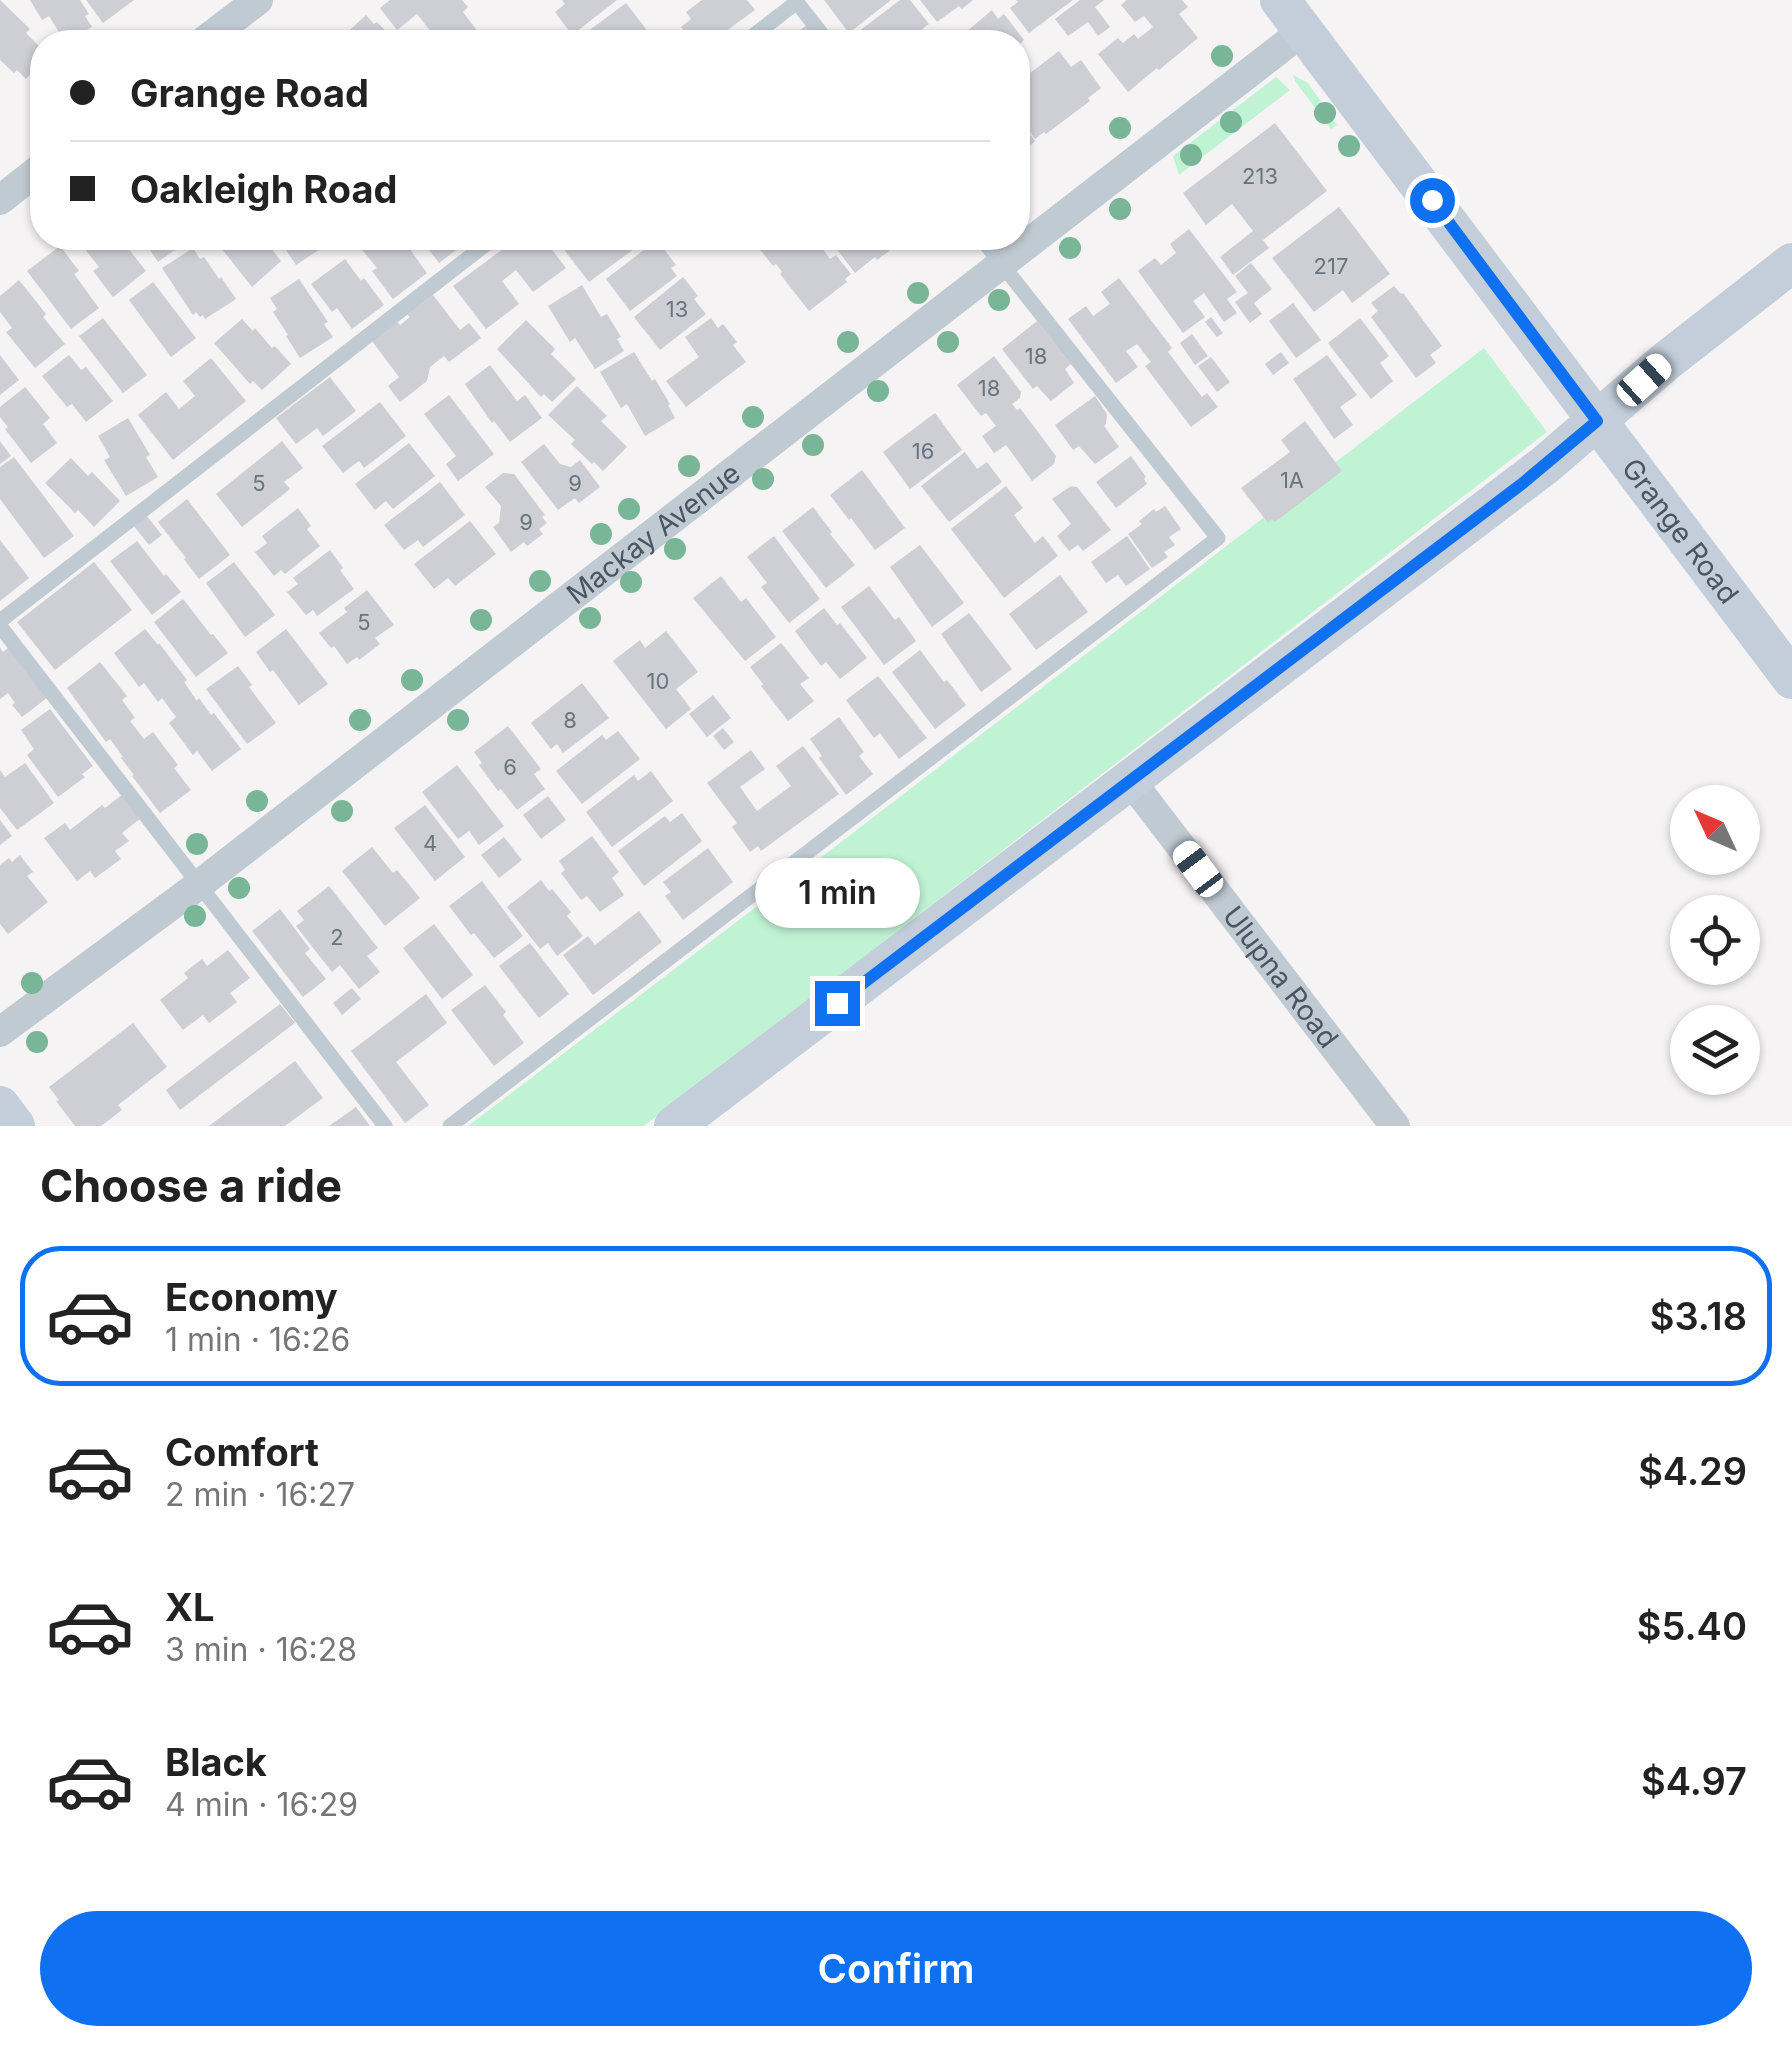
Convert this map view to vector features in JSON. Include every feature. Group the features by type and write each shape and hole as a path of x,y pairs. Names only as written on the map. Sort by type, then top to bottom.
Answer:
{"street":[{"path":"219,30 258,0"},
{"name":"Mackay Avenue","path":"1030,241 1291,16"},
{"name":"Grange Road","path":"1291,16 1792,679"},
{"path":"0,200 30,176"},
{"name":"Mackay Avenue","path":"0,1032 200,884 1019,250"},
{"path":"691,1121 1130,780 1545,466 1664,362 1792,263"},
{"name":"Ulupna Road","path":"1130,780 1395,1126"},
{"path":"0,1106 15,1126"}],"lane":[{"path":"760,30 796,1 819,30"},
{"path":"384,1126 0,624 479,250"},
{"path":"450,1126 1218,538 990,250"}],"green space":[{"path":"1293,75 1308,83 1337,125 1331,129"},
{"path":"1276,77 1290,90 1179,175 1173,156"},
{"path":"1484,348 1547,432 644,1126 468,1126 793,879"}],"building":[{"path":"0,0 30,29 26,33 30,37 30,75 26,79 0,60"},
{"path":"30,0 80,0 92,27 58,30 49,16 42,20"},
{"path":"86,0 134,0 103,23"},
{"path":"390,0 462,0 468,7 463,12 477,30 430,30 417,14 397,30 380,8"},
{"path":"562,0 617,0 578,30 568,30 555,12 565,4"},
{"path":"702,0 747,0 755,10 728,30 683,30 681,27 691,19 686,12"},
{"path":"824,0 891,0 853,30 847,30"},
{"path":"900,0 910,0 929,24 921,30 861,30"},
{"path":"920,0 973,0 937,22"},
{"path":"1073,0 1030,32 1010,8 1018,2"},
{"path":"1080,0 1104,0 1095,7 1110,27 1098,36 1088,22 1068,36 1055,19"},
{"path":"1127,0 1182,0 1188,7 1179,14 1198,38 1128,92 1098,54 1118,38 1123,43 1134,34 1138,39 1153,27 1144,16 1135,22 1121,5"},
{"path":"626,3 647,30 590,30"},
{"path":"992,10 998,19 1004,14 1016,30 968,30"},
{"path":"366,15 385,30 350,30"},
{"path":"1059,51 1071,67 1081,60 1101,88 1088,98 1090,101 1035,139 1030,132 1030,73"},
{"path":"1275,123 1327,191 1263,240 1269,248 1233,275 1220,257 1253,231 1232,204 1206,225 1183,193"},
{"path":"1339,207 1390,274 1352,303 1343,290 1314,312 1272,258"},
{"path":"1189,229 1237,292 1227,299 1237,313 1224,322 1204,293 1193,301 1205,317 1183,333 1138,271 1155,258 1161,265 1176,253 1170,244"},
{"path":"55,250 63,250 79,271 74,274 99,308 71,329 27,271"},
{"path":"86,250 129,250 146,271 113,297 93,271 99,267"},
{"path":"150,250 175,250 158,262"},
{"path":"194,250 236,299 205,319 196,312 193,315 162,268"},
{"path":"223,250 274,250 281,261 252,287"},
{"path":"286,250 318,250 296,265"},
{"path":"362,250 412,250 427,273 393,299 372,271 377,268"},
{"path":"429,250 456,250 439,263"},
{"path":"502,250 552,250 566,268 533,292 516,270 502,281 519,304 486,329 453,286"},
{"path":"566,250 633,250 589,282"},
{"path":"644,250 665,250 676,265 671,268 677,276 630,311 606,279"},
{"path":"760,250 824,250 830,259 836,255 851,274 845,279 847,282 809,311 776,264 773,266"},
{"path":"837,250 890,250 877,260 875,257 855,273"},
{"path":"345,259 384,305 352,329 337,308 332,312 311,284"},
{"path":"1251,263 1272,289 1254,303 1262,314 1250,323 1235,302 1248,293 1235,276"},
{"path":"683,277 706,314 660,350 634,317"},
{"path":"1119,278 1172,348 1168,352 1202,397 1207,393 1218,407 1191,427 1145,366 1151,362 1137,344 1126,351 1138,367 1116,383 1068,319 1086,306 1093,316 1110,304 1101,292"},
{"path":"299,279 328,322 324,324 333,337 300,358 273,312 277,309 270,298"},
{"path":"19,280 65,344 35,368 6,332 12,328 0,312 0,296"},
{"path":"153,282 196,338 171,357 129,300"},
{"path":"582,285 601,317 607,314 621,337 617,339 624,351 595,369 575,338 570,342 548,306"},
{"path":"1394,286 1442,346 1430,355 1436,363 1416,378 1371,317 1378,311 1371,303"},
{"path":"433,295 460,330 469,323 481,338 449,362 444,356 430,367 427,381 400,402 388,386 399,377 372,341 397,322 400,325 410,317 407,314"},
{"path":"1293,303 1321,340 1296,358 1269,321"},
{"path":"1211,317 1223,333 1217,337 1205,322"},
{"path":"103,318 147,375 123,393 79,336"},
{"path":"711,318 718,328 723,324 746,362 686,407 666,381 699,357 685,337"},
{"path":"1360,318 1389,356 1380,363 1393,381 1371,399 1328,343"},
{"path":"242,319 291,364 262,390 253,381 250,384 214,343"},
{"path":"526,320 555,349 551,354 576,379 552,402 544,394 541,397 497,349"},
{"path":"1037,321 1071,364 1065,369 1074,383 1051,401 1037,386 1033,389 1002,349"},
{"path":"1192,334 1208,356 1195,365 1180,343"},
{"path":"634,352 652,381 655,379 675,418 645,436 627,404 621,408 600,372"},
{"path":"1281,352 1289,363 1273,375 1265,364"},
{"path":"0,355 19,380 0,395"},
{"path":"69,355 81,370 86,367 113,401 86,422 72,404 67,407 42,376"},
{"path":"1327,355 1357,395 1340,407 1353,425 1334,439 1293,379"},
{"path":"994,356 1021,392 1012,404 1017,410 1020,408 1056,456 1054,464 1032,481 1006,445 994,453 982,436 996,426 986,413 981,416 957,385"},
{"path":"1211,357 1230,382 1217,392 1198,366"},
{"path":"211,358 246,401 173,460 138,415 166,392 179,409 195,396 183,381"},
{"path":"490,365 517,401 525,395 542,418 510,442 465,384"},
{"path":"330,377 356,411 323,436 317,428 296,444 276,418"},
{"path":"577,386 607,416 601,421 627,447 603,471 571,444 575,440 548,415"},
{"path":"25,387 50,418 43,424 57,443 31,463 0,417 0,407"},
{"path":"449,395 494,454 458,481 446,464 456,456 424,414"},
{"path":"1095,396 1107,414 1104,426 1119,447 1095,464 1079,446 1073,450 1055,425"},
{"path":"380,402 406,436 364,468 359,461 343,473 322,446"},
{"path":"935,413 962,450 910,489 883,452"},
{"path":"128,418 158,477 126,496 104,460 110,457 98,436"},
{"path":"1305,421 1342,471 1275,522 1272,519 1268,523 1241,488 1290,452 1281,440"},
{"path":"0,441 11,456 0,464"},
{"path":"282,441 303,468 284,482 290,489 242,527 216,494"},
{"path":"409,443 435,476 393,509 386,501 375,510 355,484"},
{"path":"544,444 560,464 571,467 580,460 600,487 579,503 575,498 558,510 521,462"},
{"path":"965,452 977,469 987,462 1002,482 949,522 921,486"},
{"path":"1131,456 1147,484 1116,508 1096,482"},
{"path":"14,457 74,536 44,558 0,499 0,467"},
{"path":"71,458 88,476 92,472 120,501 94,527 45,483"},
{"path":"862,470 905,528 875,550 830,495"},
{"path":"503,473 514,474 547,523 539,529 543,534 511,552 493,527 499,523 501,506 485,487"},
{"path":"440,482 465,515 423,547 418,540 404,550 384,525"},
{"path":"1006,486 1023,508 1014,515 1035,543 1043,536 1058,556 1004,598 951,529"},
{"path":"1071,486 1077,487 1111,530 1083,551 1078,545 1069,551 1057,536 1071,524 1052,499"},
{"path":"187,499 230,555 199,579 158,522"},
{"path":"1165,506 1181,529 1169,537 1175,545 1164,552 1168,557 1152,568 1128,534 1154,509 1156,512"},
{"path":"813,507 855,565 826,588 782,531"},
{"path":"298,508 320,546 285,574 281,570 274,576 255,552 267,543 262,536"},
{"path":"146,515 162,535 149,545 133,525"},
{"path":"470,521 496,554 455,586 448,578 434,589 414,564"},
{"path":"774,536 820,599 789,623 761,587 767,583 747,557"},
{"path":"1127,536 1150,569 1126,586 1118,575 1106,583 1091,562"},
{"path":"0,540 29,578 0,601"},
{"path":"137,541 181,592 152,615 110,561"},
{"path":"920,545 964,603 932,627 890,567"},
{"path":"330,550 354,589 317,616 313,610 306,615 287,592 298,584 293,578"},
{"path":"94,562 132,610 55,670 17,622"},
{"path":"234,562 275,615 245,637 206,583"},
{"path":"1060,575 1088,612 1036,650 1009,614"},
{"path":"721,576 741,602 746,598 776,637 745,661 693,598"},
{"path":"869,586 916,641 884,665 841,607"},
{"path":"367,590 394,625 375,638 380,644 347,664 319,633 347,612 344,608"},
{"path":"183,599 228,653 196,677 154,622"},
{"path":"824,608 867,658 840,679 826,662 821,666 795,631"},
{"path":"969,613 1012,669 981,692 941,634"},
{"path":"145,629 187,680 184,682 197,701 199,698 211,715 214,713 241,749 212,771 197,751 193,755 169,723 176,717 162,698 158,702 144,683 139,687 114,653"},
{"path":"286,629 328,684 299,705 256,652"},
{"path":"666,631 698,672 676,689 691,709 666,729 613,661 640,640 645,648"},
{"path":"781,643 809,678 800,684 814,701 788,721 750,667"},
{"path":"0,648 3,652 8,648 47,698 22,717 8,693 0,699"},
{"path":"920,650 966,705 935,729 892,672"},
{"path":"100,662 127,696 122,700 135,718 130,721 144,739 153,732 191,790 160,813 110,739 106,742 67,688"},
{"path":"238,666 276,723 247,744 206,689"},
{"path":"878,676 927,738 899,759 880,733 874,738 846,700"},
{"path":"582,683 609,718 563,753 557,744 551,749 531,723"},
{"path":"713,695 731,718 707,737 689,714"},
{"path":"50,709 93,766 58,797 27,755 34,749 21,730"},
{"path":"839,717 864,752 859,756 873,774 846,795 810,739"},
{"path":"508,726 541,769 534,774 545,789 517,810 501,789 498,791 474,752"},
{"path":"723,728 734,742 724,750 713,736"},
{"path":"618,731 640,759 582,804 556,771 602,735 606,740"},
{"path":"803,746 839,794 761,851 758,846 750,852 732,827 737,823 707,783 751,750 765,769 740,787 757,811 791,786 776,766"},
{"path":"25,763 54,803 17,830 0,808 0,770 5,777"},
{"path":"457,765 504,826 479,845 469,831 458,839 422,792"},
{"path":"651,771 673,801 612,847 586,812 634,775 638,781"},
{"path":"123,794 141,818 122,833 129,841 115,851 121,859 95,878 90,871 77,881 44,838 65,823 70,830"},
{"path":"548,796 566,820 541,839 523,815"},
{"path":"425,805 465,857 435,881 394,828"},
{"path":"682,813 702,841 644,886 618,851 665,816 670,822"},
{"path":"0,820 12,836 0,845"},
{"path":"592,836 619,872 612,878 624,895 600,912 587,896 581,900 561,873 565,870 559,861"},
{"path":"504,837 522,860 499,878 481,855"},
{"path":"372,847 420,898 385,926 342,871"},
{"path":"708,848 733,882 683,920 665,896 671,892 663,882"},
{"path":"20,855 33,872 27,876 48,902 8,934 0,924 0,865"},
{"path":"541,880 571,912 567,916 583,936 557,956 548,943 540,949 507,907"},
{"path":"482,881 523,936 494,958 449,906"},
{"path":"329,886 378,948 367,956 380,972 359,989 340,965 332,972 296,926 304,920 297,911"},
{"path":"280,909 310,949 305,953 326,979 303,997 252,931"},
{"path":"639,911 662,942 593,995 563,955 588,936 595,945"},
{"path":"434,924 473,975 442,999 403,948"},
{"path":"530,943 569,994 539,1018 499,966"},
{"path":"228,950 250,978 230,993 237,1002 209,1023 203,1015 183,1030 160,1000 188,978 184,973 202,959 207,966"},
{"path":"485,985 524,1043 494,1066 451,1010"},
{"path":"352,988 361,999 342,1015 333,1003"},
{"path":"426,994 447,1023 396,1062 429,1105 405,1123 351,1051"},
{"path":"280,1004 295,1023 180,1110 166,1090"},
{"path":"133,1023 167,1067 118,1105 122,1110 101,1126 75,1126 49,1087"},
{"path":"295,1061 323,1098 285,1126 209,1126"},
{"path":"356,1107 370,1126 329,1126"}],"route":[{"path":"837,1003 1523,483 1597,421 1432,200"}]}
